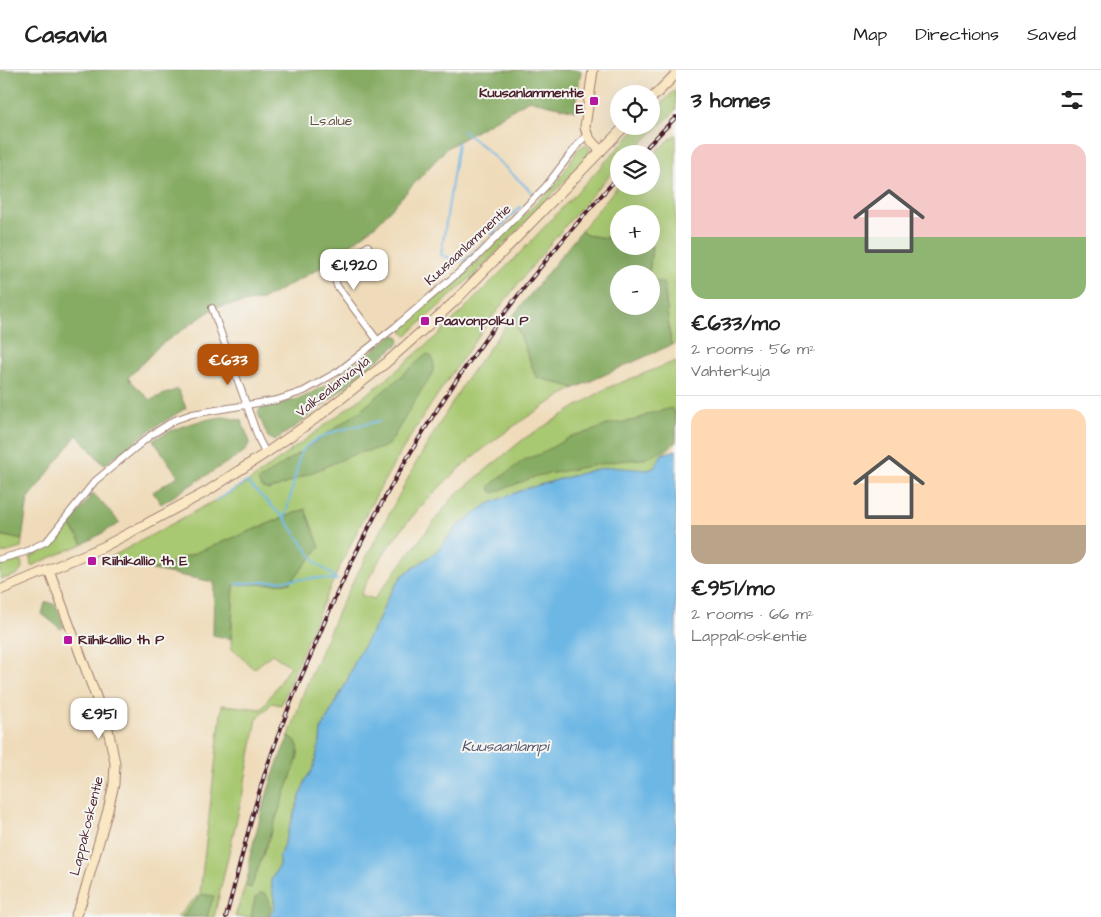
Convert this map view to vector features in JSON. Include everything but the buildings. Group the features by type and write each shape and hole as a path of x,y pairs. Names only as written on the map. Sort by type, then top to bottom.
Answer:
{"main road":[{"path":"593,70 585,127 587,135 601,151"},
{"path":"660,90 676,74"},
{"name":"Valkealanväylä","path":"0,590 103,547 206,492 266,453 344,397 428,325 472,284 616,135"},
{"name":"Lappakoskentie","path":"49,570 108,729 114,755 114,777 108,810 84,895 75,917"}],"street":[{"name":"Kuusaanlammentie","path":"0,559 25,552 47,541 96,481 151,435 175,420 192,414 247,406 284,398 315,386 339,371 378,341 477,257 546,186 587,135"},
{"path":"368,246 337,269 334,274 337,286 378,341"},
{"path":"212,308 259,440 266,453"}],"green space":[{"name":"Ls.alue","path":"0,70 581,70 575,111 529,100 447,148 377,224 322,267 262,300 216,307 159,346 128,378 150,400 178,389 186,408 150,430 104,465 77,435 28,499 22,540 0,535"},
{"path":"676,89 676,110 660,125 660,105"},
{"path":"676,134 676,343 671,345 664,284 660,282 660,265 650,265 651,255 660,255 660,205 610,205 610,239 586,235 581,231 610,195 660,195 660,148"},
{"path":"631,135 650,135 639,145 621,145"},
{"path":"585,145 590,150 585,160 476,273 407,335 404,334 400,327 471,268 507,233 559,180 578,149"},
{"path":"610,157 610,175 531,267 476,339 425,414 383,482 336,576 307,640 281,705 272,703 257,719 242,797 214,917 177,917 200,893 222,705 262,709 290,666 272,654 254,669 231,648 234,585 290,583 305,509 153,570 104,561 247,483 383,382 438,335 517,256"},
{"path":"581,231 586,235 610,239 610,255 651,255 650,265 610,265 610,315 660,315 660,282 664,284 671,345 575,388 536,377 513,316"},
{"path":"513,316 536,377 575,388 496,439 447,480 424,503 385,552 361,595 374,599 453,497 525,438 607,388 676,361 676,443 662,454 655,467 648,470 593,470 525,489 488,504 457,527 436,552 402,576 388,597 378,621 356,659 347,681 321,730 313,769 306,779 279,858 279,865 271,881 275,907 269,917 235,917 245,886 251,888 297,760 298,746 289,736 304,691 340,607 415,465 465,381"},
{"path":"393,335 398,336 400,339 399,343 302,422 274,441 268,437 258,413 260,409 302,398 327,385"},
{"path":"427,354 432,357 434,364 432,375 390,443 383,448 357,453 278,487 268,490 261,487 258,481 360,411"},
{"path":"672,408 676,418 676,440 661,452 644,459 617,461 537,476 493,493 489,488 524,460 540,454 574,435 589,432 610,424 636,420 651,413"},
{"path":"223,417 241,420 250,442 245,451 161,504 153,492 178,476 153,440 187,425"},
{"path":"93,493 120,523 83,544 70,525"},
{"path":"305,509 320,547 290,583 234,585 231,639 213,635 214,582 153,570"},
{"path":"70,525 83,544 31,566 30,557 44,550"},
{"path":"0,535 22,540 21,548 0,554"},
{"path":"21,561 22,566 19,572 13,576 0,579 0,565"},
{"path":"48,602 56,605 64,627 61,629 42,614 45,603"},
{"path":"289,736 298,746 297,760 251,888 245,886 249,872 249,860 271,782"},
{"path":"260,893 266,894 270,903 270,911 267,917 251,917 255,898"},
{"path":"202,894 214,896 207,917 182,917"}],"water":[{"name":"Kuusaanlampi","path":"676,450 676,917 269,917 275,907 271,881 279,865 279,858 306,779 313,769 321,730 347,681 356,659 378,621 388,597 402,576 436,552 457,527 488,504 525,489 593,470 610,467 648,470 655,467 662,454"}],"waterway":[{"path":"463,131 534,194"},
{"path":"451,258 441,255 458,143"},
{"path":"491,236 520,207"},
{"path":"463,261 485,242"},
{"path":"285,518 301,452 317,439 327,435 380,421"},
{"path":"215,501 247,482 285,519 317,564 337,580"},
{"path":"236,584 318,578 336,580"}],"railway":[{"path":"649,145 676,117"},
{"path":"226,917 249,827 270,757 300,680 343,581 388,491 446,396 511,304 610,186"}],"place":[{"name":"Kuusanlammentie E","path":"594,101"},
{"name":"Paavonpolku P","path":"425,321"},
{"name":"Riihikallio th E","path":"92,561"},
{"name":"Riihikallio th P","path":"68,640"}]}
